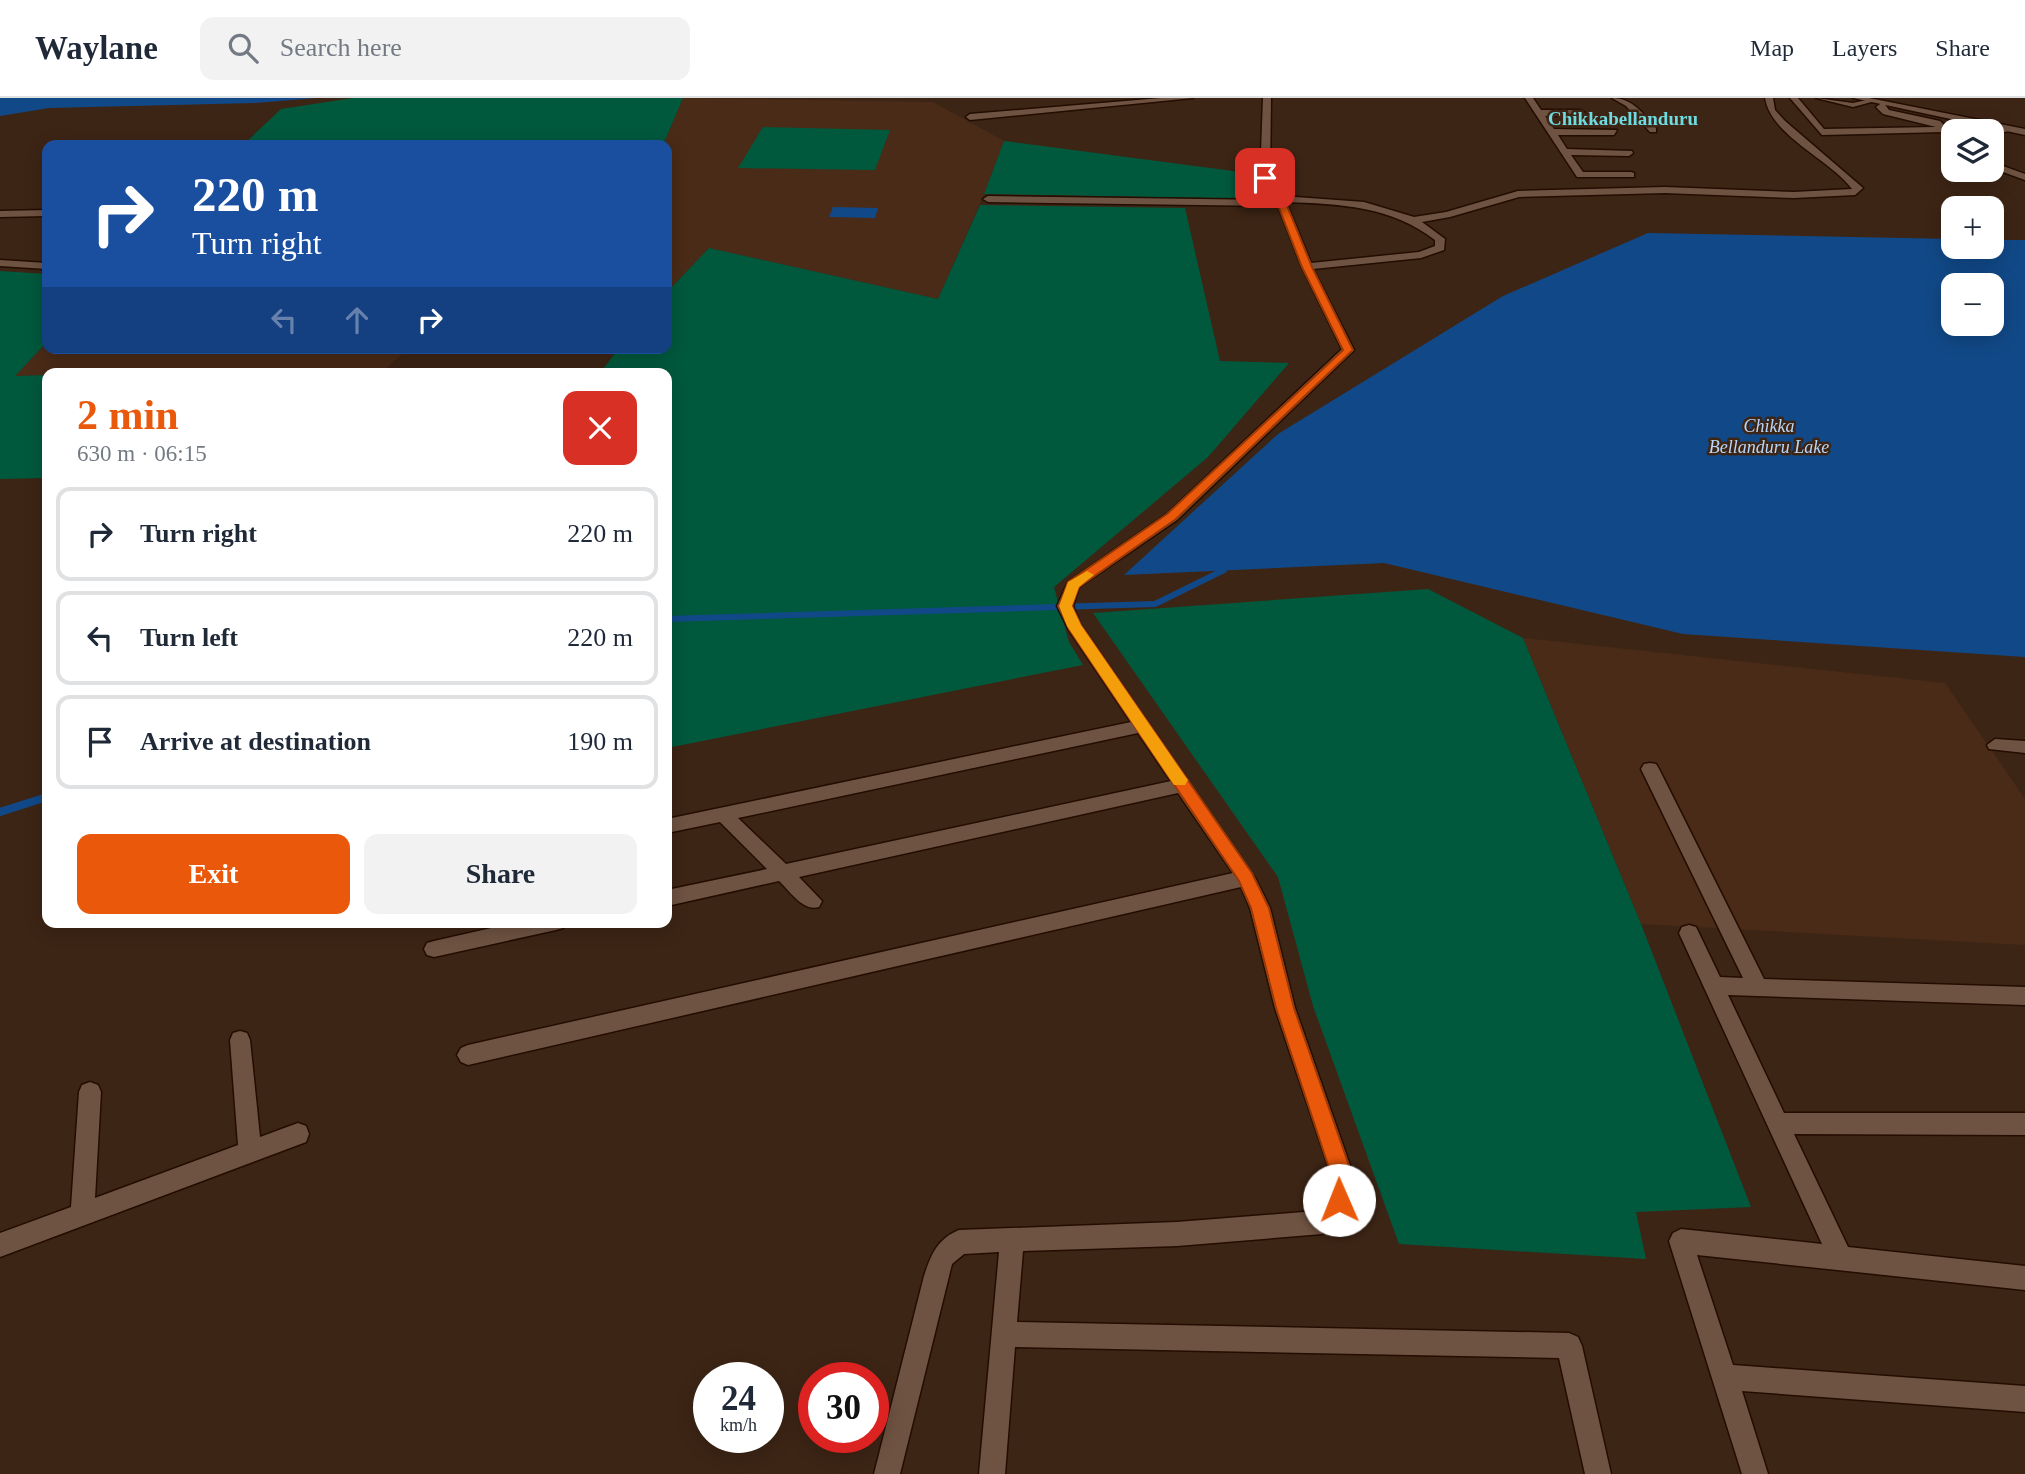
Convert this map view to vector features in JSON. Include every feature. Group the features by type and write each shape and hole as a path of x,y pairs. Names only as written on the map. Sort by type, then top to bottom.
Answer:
{"street":[{"path":"970,117 1189,98"},
{"path":"887,1474 942,1257 959,1242 1177,1234 1322,1222 1339,1200 1342,1174 1285,1008 1260,908 1246,878 1074,626 1065,606 1073,585 1171,517 1348,350 1307,267 1280,201 1265,178 1267,98"},
{"path":"1529,98 1580,175 1631,175"},
{"path":"1616,98 1629,104 1653,130"},
{"path":"1413,220 1447,215 1518,194 1665,190 1794,195 1855,192 1858,188 1782,123 1771,110 1769,98"},
{"path":"1794,98 1822,132 1944,129 1937,123 1882,110 1880,107 1883,104"},
{"path":"1820,98 1853,105 1871,101"},
{"path":"1857,98 2024,132"},
{"path":"1538,113 1581,113"},
{"path":"1552,132 1614,132"},
{"path":"1563,152 1629,153"},
{"path":"2004,169 2025,177"},
{"path":"988,199 1358,203 1413,220 1440,239 1440,248 1421,255 1307,267"},
{"path":"0,214 42,213"},
{"path":"0,263 42,266"},
{"path":"672,825 1143,726"},
{"path":"1995,746 2025,747"},
{"path":"1650,769 1758,987"},
{"path":"672,897 1183,785"},
{"path":"723,814 811,901"},
{"path":"468,1055 1246,878"},
{"path":"434,949 529,928"},
{"path":"1689,933 1842,1260"},
{"path":"1714,986 2025,996"},
{"path":"240,1040 250,1152"},
{"path":"82,1214 90,1092"},
{"path":"1778,1123 2025,1124"},
{"path":"0,1245 298,1134"},
{"path":"992,1474 1012,1240"},
{"path":"1755,1474 1681,1241 2025,1278"},
{"path":"1003,1334 1569,1346 1598,1474"},
{"path":"1724,1377 2025,1398"}],"shaded area":[{"path":"683,98 933,102 1004,141 938,299 709,248 672,287 672,140 665,140"},
{"path":"42,347 42,354 402,354 387,368 42,368 42,375 15,376"},
{"path":"1523,638 1945,683 2025,799 2025,945 1641,924"}],"green space":[{"path":"353,98 683,98 665,140 248,140 281,109"},
{"path":"763,127 890,130 875,170 738,168"},
{"path":"1004,141 1248,173 1268,199 984,194"},
{"path":"980,205 1185,208 1220,361 1289,363 1208,457 1054,587 1069,642 1083,665 672,747 672,368 604,368 614,354 672,354 672,287 709,248 938,299"},
{"path":"0,271 42,274 42,347 15,376 42,375 42,478 0,479"},
{"path":"1428,589 1523,638 1641,924 1751,1207 1636,1212 1646,1259 1399,1244 1313,1006 1278,877 1093,613"}],"water":[{"path":"0,98 316,98 255,103 49,108 0,116"},
{"path":"833,207 878,208 875,218 829,217"},
{"name":"Chikka Bellanduru Lake","path":"1648,233 1941,239 1941,259 2004,259 2004,240 2025,240 2025,657 1683,634 1384,563 1124,575 1278,434 1503,296"}],"waterway":[{"path":"672,619 1155,604 1224,570"},
{"path":"0,812 42,799"}],"slow traffic":[{"path":"1087,575 1073,585 1065,606 1074,626 1180,780"}],"district":[{"name":"Chikkabellanduru","path":"1623,118"}],"route":[{"path":"1265,178 1282,203 1307,267 1348,350 1171,517 1073,585 1065,606 1074,626 1246,878 1260,908 1285,1008 1342,1174 1339,1200"}]}
